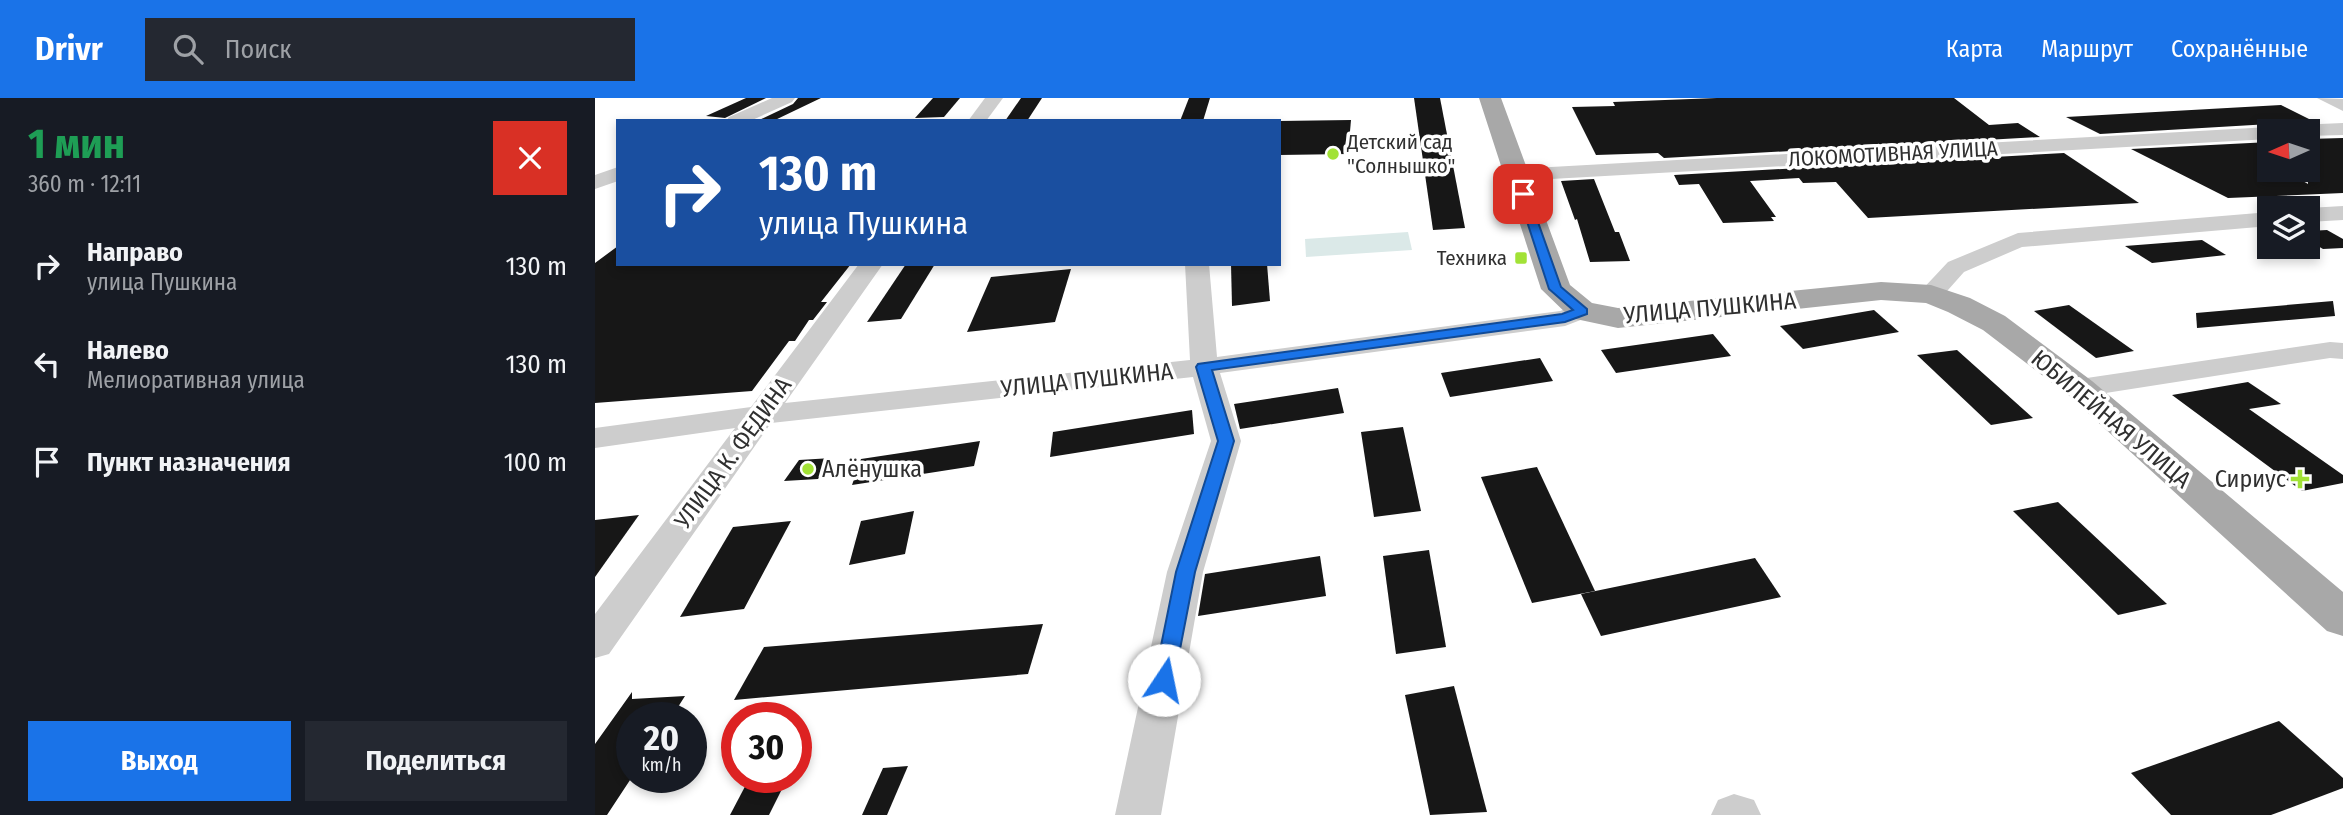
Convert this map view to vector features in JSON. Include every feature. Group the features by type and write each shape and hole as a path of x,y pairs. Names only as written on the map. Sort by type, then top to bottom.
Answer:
{"main road":[{"path":"1490,98 1556,289 1582,311"},
{"name":"УЛИЦА ПУШКИНА","path":"1582,311 1618,318 1881,292 1931,294"},
{"name":"ЮБИЛЕЙНАЯ УЛИЦА","path":"1931,294 1994,323 2080,388 2343,618"}],"street":[{"path":"739,119 786,98"},
{"path":"978,119 993,98"},
{"path":"2326,98 2343,106"},
{"path":"2321,130 2343,129"},
{"name":"ЛОКОМОТИВНАЯ УЛИЦА","path":"1517,175 2257,134"},
{"path":"595,183 616,174"},
{"path":"2320,214 2343,212"},
{"path":"1931,294 1956,267 2018,240 2257,220"},
{"name":"УЛИЦА К. ФЕДИНА","path":"595,643 870,266"},
{"path":"1137,815 1185,572 1226,441 1203,367 1197,266"},
{"name":"УЛИЦА ПУШКИНА","path":"595,438 761,415 1203,367 1565,318 1582,311"},
{"path":"2080,388 2330,349 2343,351"}],"shaded area":[{"path":"1408,232 1412,250 1306,257 1305,239"}],"building":[{"path":"746,98 766,98 725,118 706,116"},
{"path":"798,98 821,98 777,119 761,119 793,104"},
{"path":"933,98 960,98 944,117 915,118"},
{"path":"1021,98 1042,98 1028,119 1006,119"},
{"path":"1189,98 1210,98 1204,119 1181,119"},
{"path":"1414,98 1440,98 1465,228 1433,230"},
{"path":"1717,98 1954,98 1989,125 2018,123 2040,137 1664,158 1658,153 1596,155 1572,107 1615,106 1613,102"},
{"path":"2281,105 2309,119 2257,119 2257,125 2100,134 2066,117"},
{"path":"1351,120 1348,154 1281,155 1281,121"},
{"path":"2343,138 2343,193 2228,198 2131,149 2257,143 2257,182 2308,184 2321,182 2321,139"},
{"path":"2064,153 2139,203 1868,218 1836,182 1803,183 1799,178 1750,181 1776,217 1771,217 1774,221 1723,223 1699,184 1679,185 1674,175"},
{"path":"1594,179 1630,261 1590,262 1577,219 1575,220 1561,181"},
{"path":"2320,230 2327,230 2343,239 2343,248 2320,247"},
{"path":"2202,240 2226,255 2152,263 2125,246"},
{"path":"616,247 616,266 849,266 821,302 827,302 813,320 809,320 795,341 789,341 752,391 595,403 595,263"},
{"path":"905,266 934,266 901,319 867,322"},
{"path":"1231,266 1267,266 1270,301 1232,306"},
{"path":"1071,269 1055,322 967,332 991,277"},
{"path":"2333,301 2335,316 2197,328 2196,313"},
{"path":"2069,305 2134,351 2096,358 2034,311"},
{"path":"1874,310 1899,332 1803,349 1780,326"},
{"path":"1713,334 1731,356 1616,373 1601,350"},
{"path":"1957,350 2033,418 1991,425 1917,355"},
{"path":"1540,358 1553,381 1450,397 1441,373"},
{"path":"2248,382 2281,404 2249,409 2343,475 2343,483 2302,491 2172,395"},
{"path":"1338,388 1344,413 1240,429 1234,404"},
{"path":"1192,410 1194,434 1050,457 1053,432"},
{"path":"1403,427 1421,511 1374,517 1361,432"},
{"path":"980,441 974,466 852,485 861,459"},
{"name":"Алёнушка","path":"832,458 818,479 784,481 799,460"},
{"path":"1537,467 1595,591 1532,603 1481,477"},
{"path":"2058,502 2167,604 2118,615 2013,511"},
{"path":"914,511 905,554 849,565 861,521"},
{"path":"639,515 595,577 595,520"},
{"path":"791,521 744,609 680,617 733,527"},
{"path":"1429,550 1446,647 1396,654 1383,556"},
{"path":"1320,556 1326,596 1198,616 1205,574"},
{"path":"1755,558 1781,597 1601,636 1581,594"},
{"path":"1043,624 1028,674 734,700 764,647"},
{"path":"1454,686 1487,812 1430,815 1405,695"},
{"path":"632,692 632,699 685,696 681,702 625,702"},
{"path":"616,714 616,793 621,793 607,815 595,815 595,744"},
{"path":"2279,721 2343,778 2343,788 2271,815 2171,815 2131,773"},
{"path":"908,766 887,815 862,815 883,768"},
{"path":"742,793 780,793 769,815 730,815"}],"place":[{"name":"Детский сад \"Солнышко\"","path":"1333,154"},
{"name":"Техника","path":"1521,258"},
{"name":"Алёнушка","path":"808,469"},
{"name":"Сириус","path":"2300,479"}],"route":[{"path":"1164,680 1185,572 1226,441 1203,367 1565,318 1582,311 1556,289 1523,194"}]}
